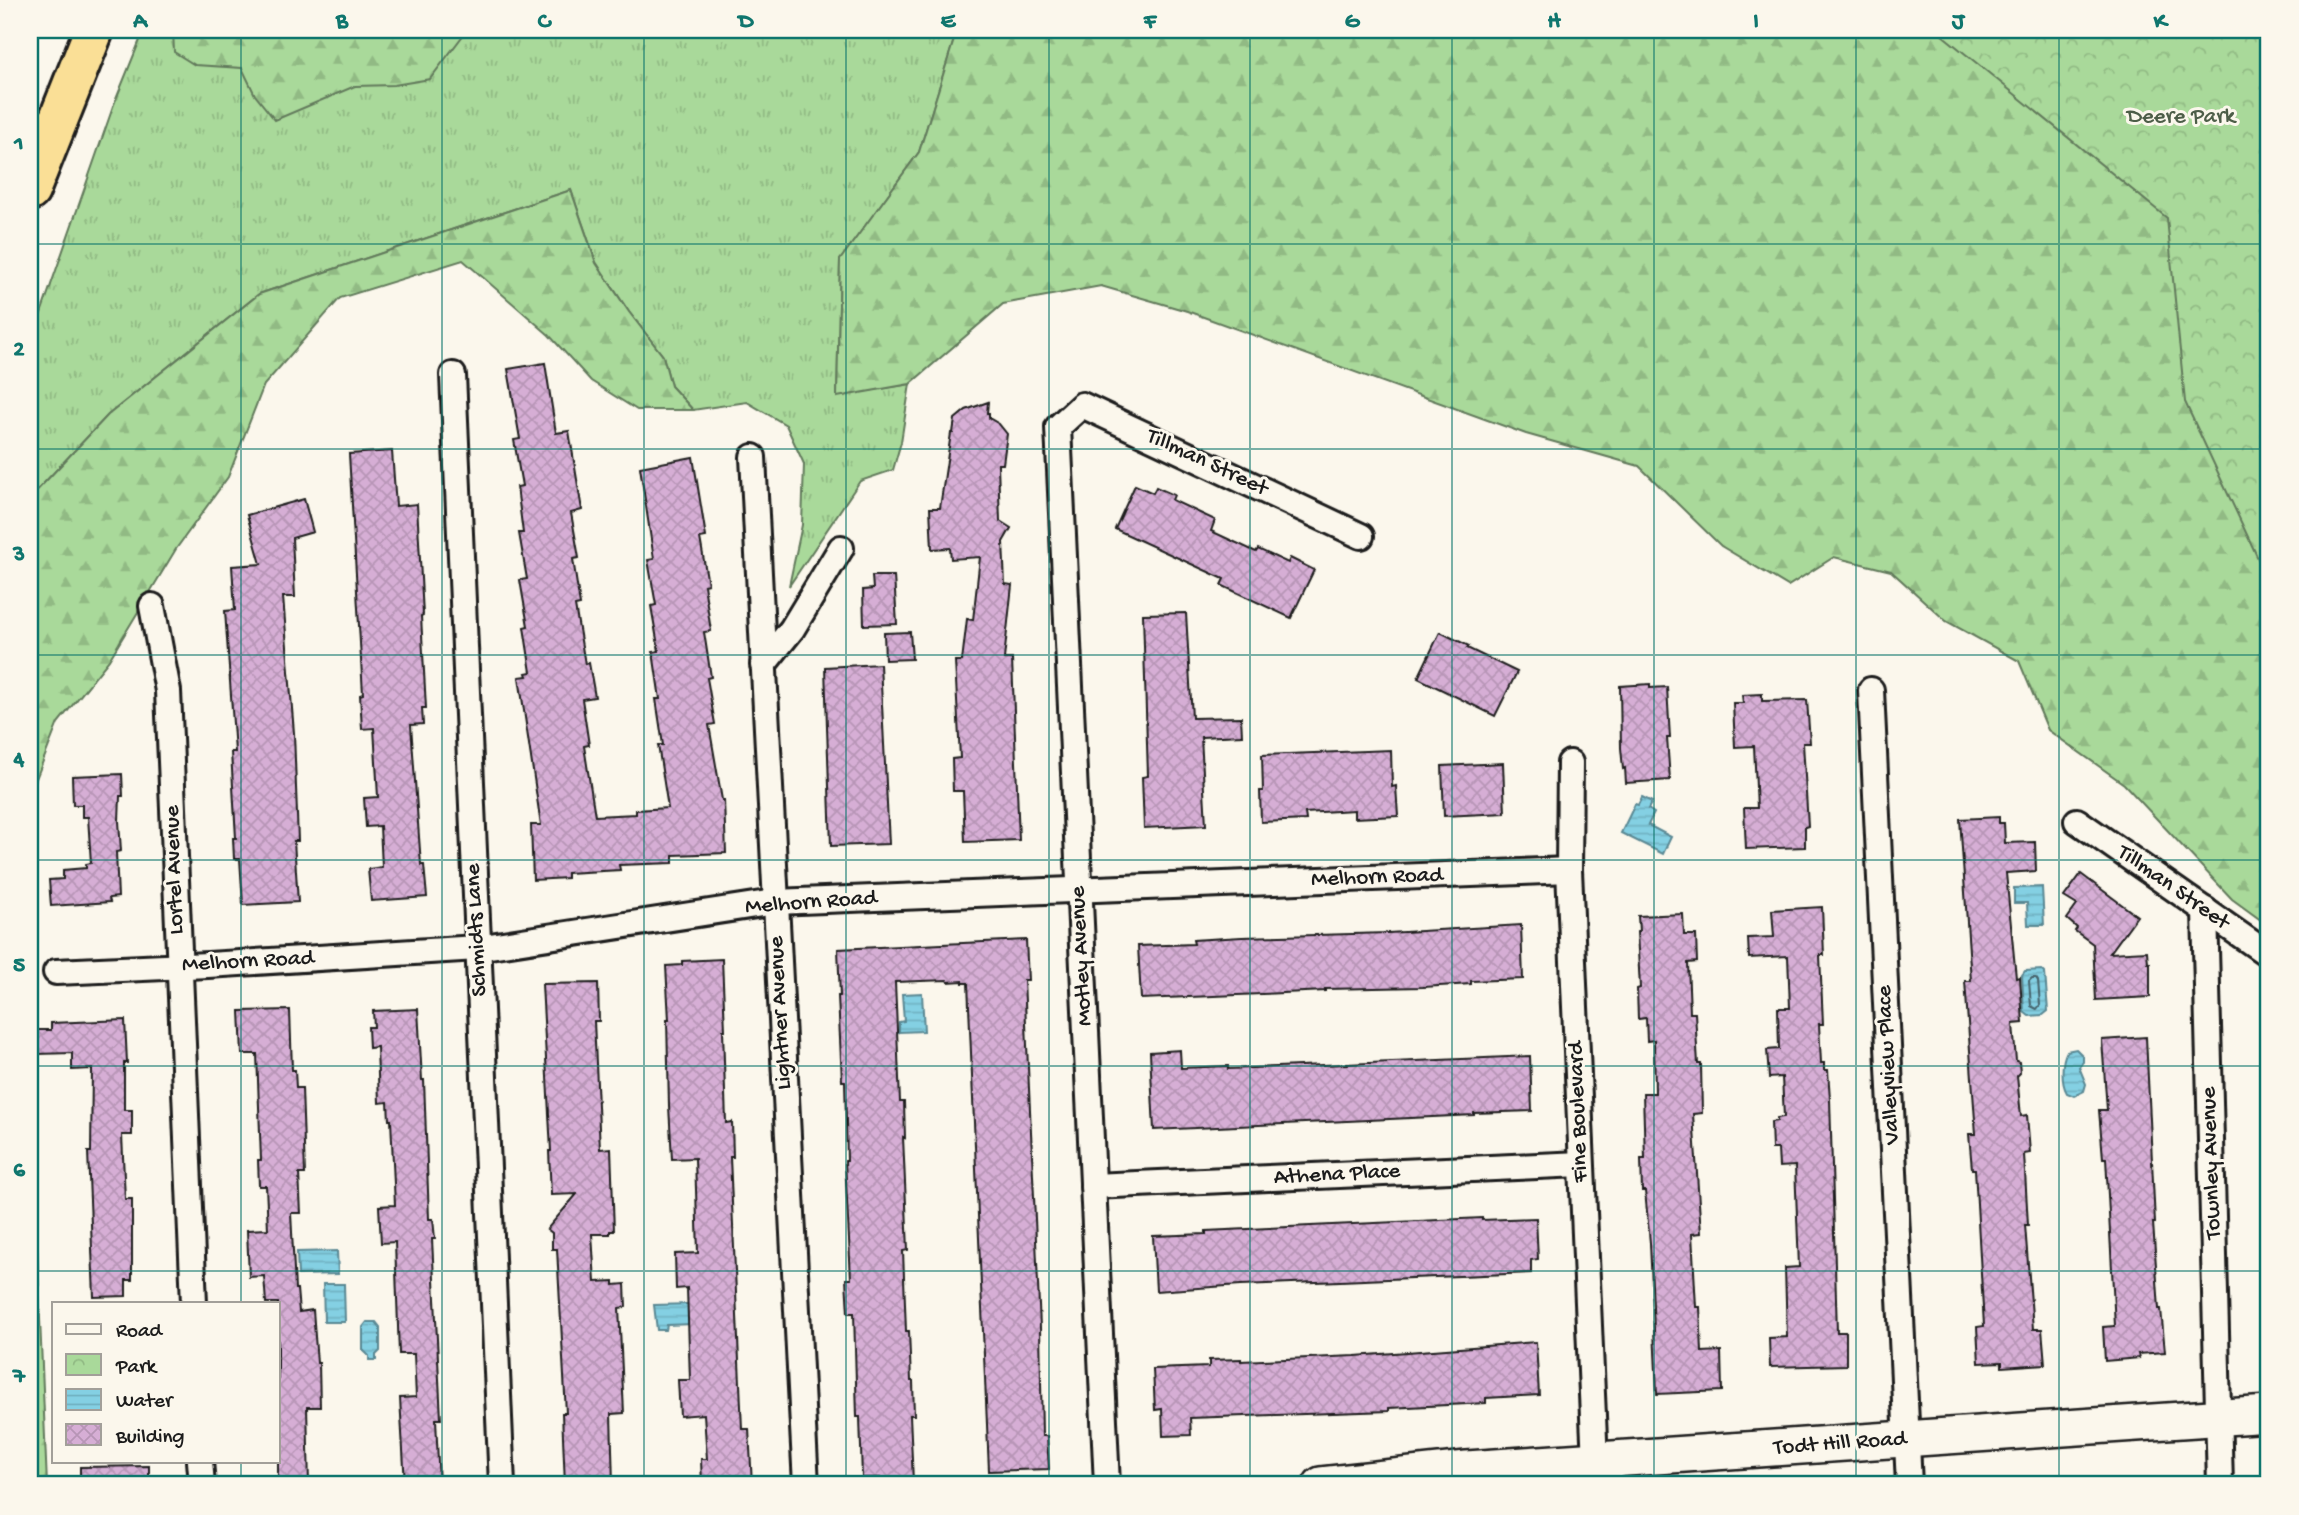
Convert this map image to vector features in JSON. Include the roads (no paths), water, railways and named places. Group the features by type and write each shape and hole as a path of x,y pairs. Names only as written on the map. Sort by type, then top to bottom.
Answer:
{"highway":[{"path":"30,191 94,30"}],"street":[{"name":"Schmidts Lane","path":"453,375 502,1485"},
{"name":"Tillman Street","path":"1058,427 1082,405 1362,536"},
{"name":"Motley Avenue","path":"1058,427 1107,1485"},
{"name":"Lightner Avenue","path":"753,457 806,1485"},
{"path":"763,665 792,629 841,548"},
{"name":"Lortel Avenue","path":"152,606 168,691 194,1302"},
{"name":"Valleyview Place","path":"1871,690 1909,1485"},
{"name":"Fine Boulevard","path":"1570,763 1569,870 1595,1473"},
{"name":"Tillman Street","path":"2077,821 2269,956"},
{"name":"Melhorn Road","path":"55,971 477,947 775,902 1569,870"},
{"name":"Townley Avenue","path":"2205,910 2220,1485"},
{"name":"Athena Place","path":"1093,1186 1581,1164"},
{"name":"Todt Hill Road","path":"1321,1485 1595,1473 1906,1439 2269,1414"},
{"path":"201,1462 202,1485"}],"water":[{"path":"1642,797 1652,802 1648,809 1654,813 1648,825 1671,837 1663,854 1621,833 1635,804 1638,805"},
{"path":"2042,887 2044,925 2028,925 2027,903 2014,903 2014,888"},
{"path":"2042,970 2045,973 2048,1011 2043,1015 2029,1016 2024,1012 2022,975 2025,971"},
{"path":"922,993 924,1031 899,1032 899,1022 904,1021 902,994"},
{"path":"2076,1049 2083,1056 2079,1067 2086,1084 2084,1091 2074,1096 2067,1093 2062,1072 2067,1051"},
{"path":"337,1251 338,1274 298,1275 297,1252"},
{"path":"323,1284 344,1284 345,1322 324,1322"},
{"path":"692,1304 693,1324 667,1325 666,1330 657,1330 654,1305"},
{"path":"367,1322 376,1322 380,1327 380,1351 376,1360 369,1360 363,1350 363,1327"}],"park label":[{"name":"Deere Park","path":"2181,117"}]}
